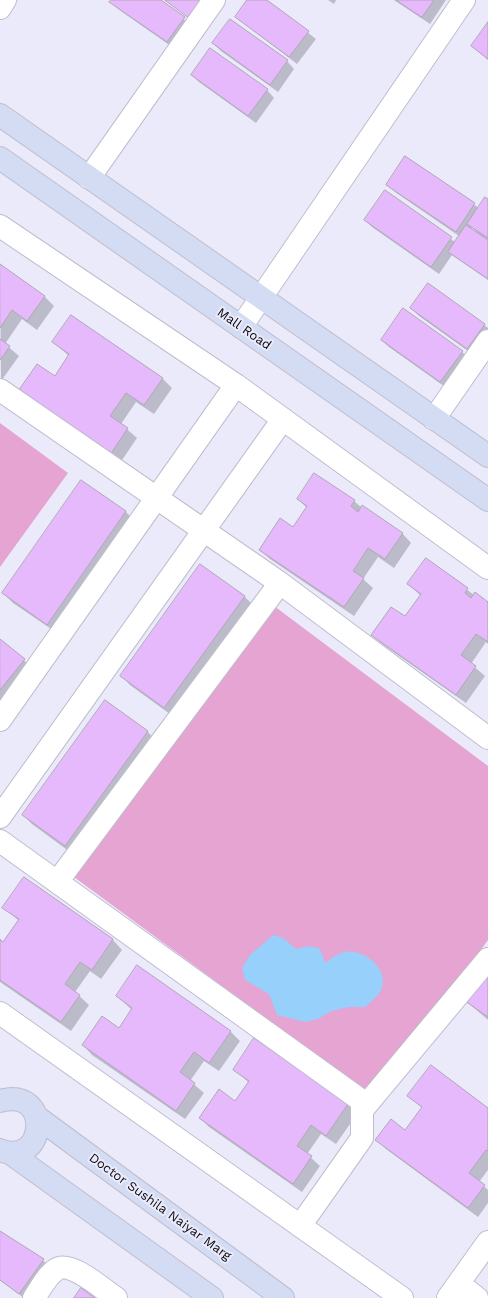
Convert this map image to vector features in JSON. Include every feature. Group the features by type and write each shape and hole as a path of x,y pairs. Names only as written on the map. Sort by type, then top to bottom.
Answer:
{"street":[{"path":"0,8 5,0"},
{"path":"89,178 214,0"},
{"path":"241,327 464,0"},
{"path":"0,115 434,420 488,456"},
{"name":"Mall Road","path":"0,158 488,500"},
{"path":"0,226 236,385 488,568"},
{"path":"434,420 488,341"},
{"path":"0,720 236,385"},
{"path":"0,390 203,532 280,583 488,738"},
{"path":"0,817 283,419"},
{"path":"57,882 280,583"},
{"path":"0,841 362,1101 362,1138 300,1226"},
{"path":"363,1109 488,959"},
{"path":"0,1013 402,1298"},
{"name":"Doctor Sushila Naiyar Marg","path":"3,1098 18,1100 26,1103 33,1109 37,1117 283,1298"},
{"path":"5,1152 27,1148 33,1142 38,1129 37,1117"},
{"path":"5,1152 212,1298"},
{"path":"477,1298 454,1291 488,1242"},
{"path":"34,1298 48,1277 58,1268 65,1266 75,1270 116,1298"}],"shaded area":[{"path":"0,423 68,473 0,567"},
{"path":"274,606 488,766 488,940 373,1097 74,877"}],"water":[{"path":"273,935 283,938 296,949 310,946 320,949 325,963 336,955 344,952 360,953 374,962 379,969 383,984 380,992 365,1007 349,1007 331,1011 318,1019 305,1022 277,1015 269,994 245,980 242,968 250,955"}],"building":[{"path":"111,0 161,0 185,17 167,42 109,2"},
{"path":"165,0 201,0 188,17"},
{"path":"247,0 267,0 309,31 289,57 235,17"},
{"path":"396,0 434,0 422,17"},
{"path":"230,19 288,60 270,85 212,43"},
{"path":"488,22 488,59 471,46"},
{"path":"210,48 268,89 248,116 191,75"},
{"path":"405,156 475,203 456,232 386,185"},
{"path":"385,190 452,237 431,267 364,220"},
{"path":"485,197 488,199 488,238 467,224"},
{"path":"466,225 488,240 488,279 448,252"},
{"path":"0,264 45,296 27,321 12,310 0,328"},
{"path":"428,283 485,324 467,349 410,308"},
{"path":"403,308 463,351 440,382 381,340"},
{"path":"71,315 163,378 144,405 126,393 110,416 128,428 108,458 16,394 37,364 55,376 69,354 52,342"},
{"path":"0,339 10,346 0,360"},
{"path":"314,473 355,500 351,506 358,512 362,505 403,533 385,559 368,548 353,571 364,578 344,607 259,550 280,518 293,527 307,506 297,499"},
{"path":"81,480 126,511 47,625 2,593"},
{"path":"426,558 468,588 465,593 471,598 475,592 488,602 488,642 476,634 461,655 476,666 456,695 371,635 391,607 405,616 421,594 407,584"},
{"path":"200,564 245,596 164,708 120,676"},
{"path":"0,639 25,659 0,690"},
{"path":"105,700 148,731 65,846 22,815"},
{"path":"24,877 113,939 92,970 80,962 65,984 80,995 61,1022 0,980 0,939 3,942 19,919 2,908"},
{"path":"137,965 231,1031 209,1063 194,1052 180,1072 195,1083 176,1111 82,1045 102,1016 119,1028 132,1008 116,996"},
{"path":"488,971 488,1017 465,1001"},
{"path":"254,1038 348,1104 326,1136 311,1125 297,1146 312,1156 293,1184 199,1118 219,1089 235,1101 249,1081 233,1070"},
{"path":"431,1065 488,1108 488,1151 486,1150 469,1173 485,1185 468,1208 375,1140 391,1119 405,1130 422,1107 407,1096"},
{"path":"0,1231 44,1259 19,1294 0,1280"},
{"path":"81,1288 95,1298 74,1298"}]}
